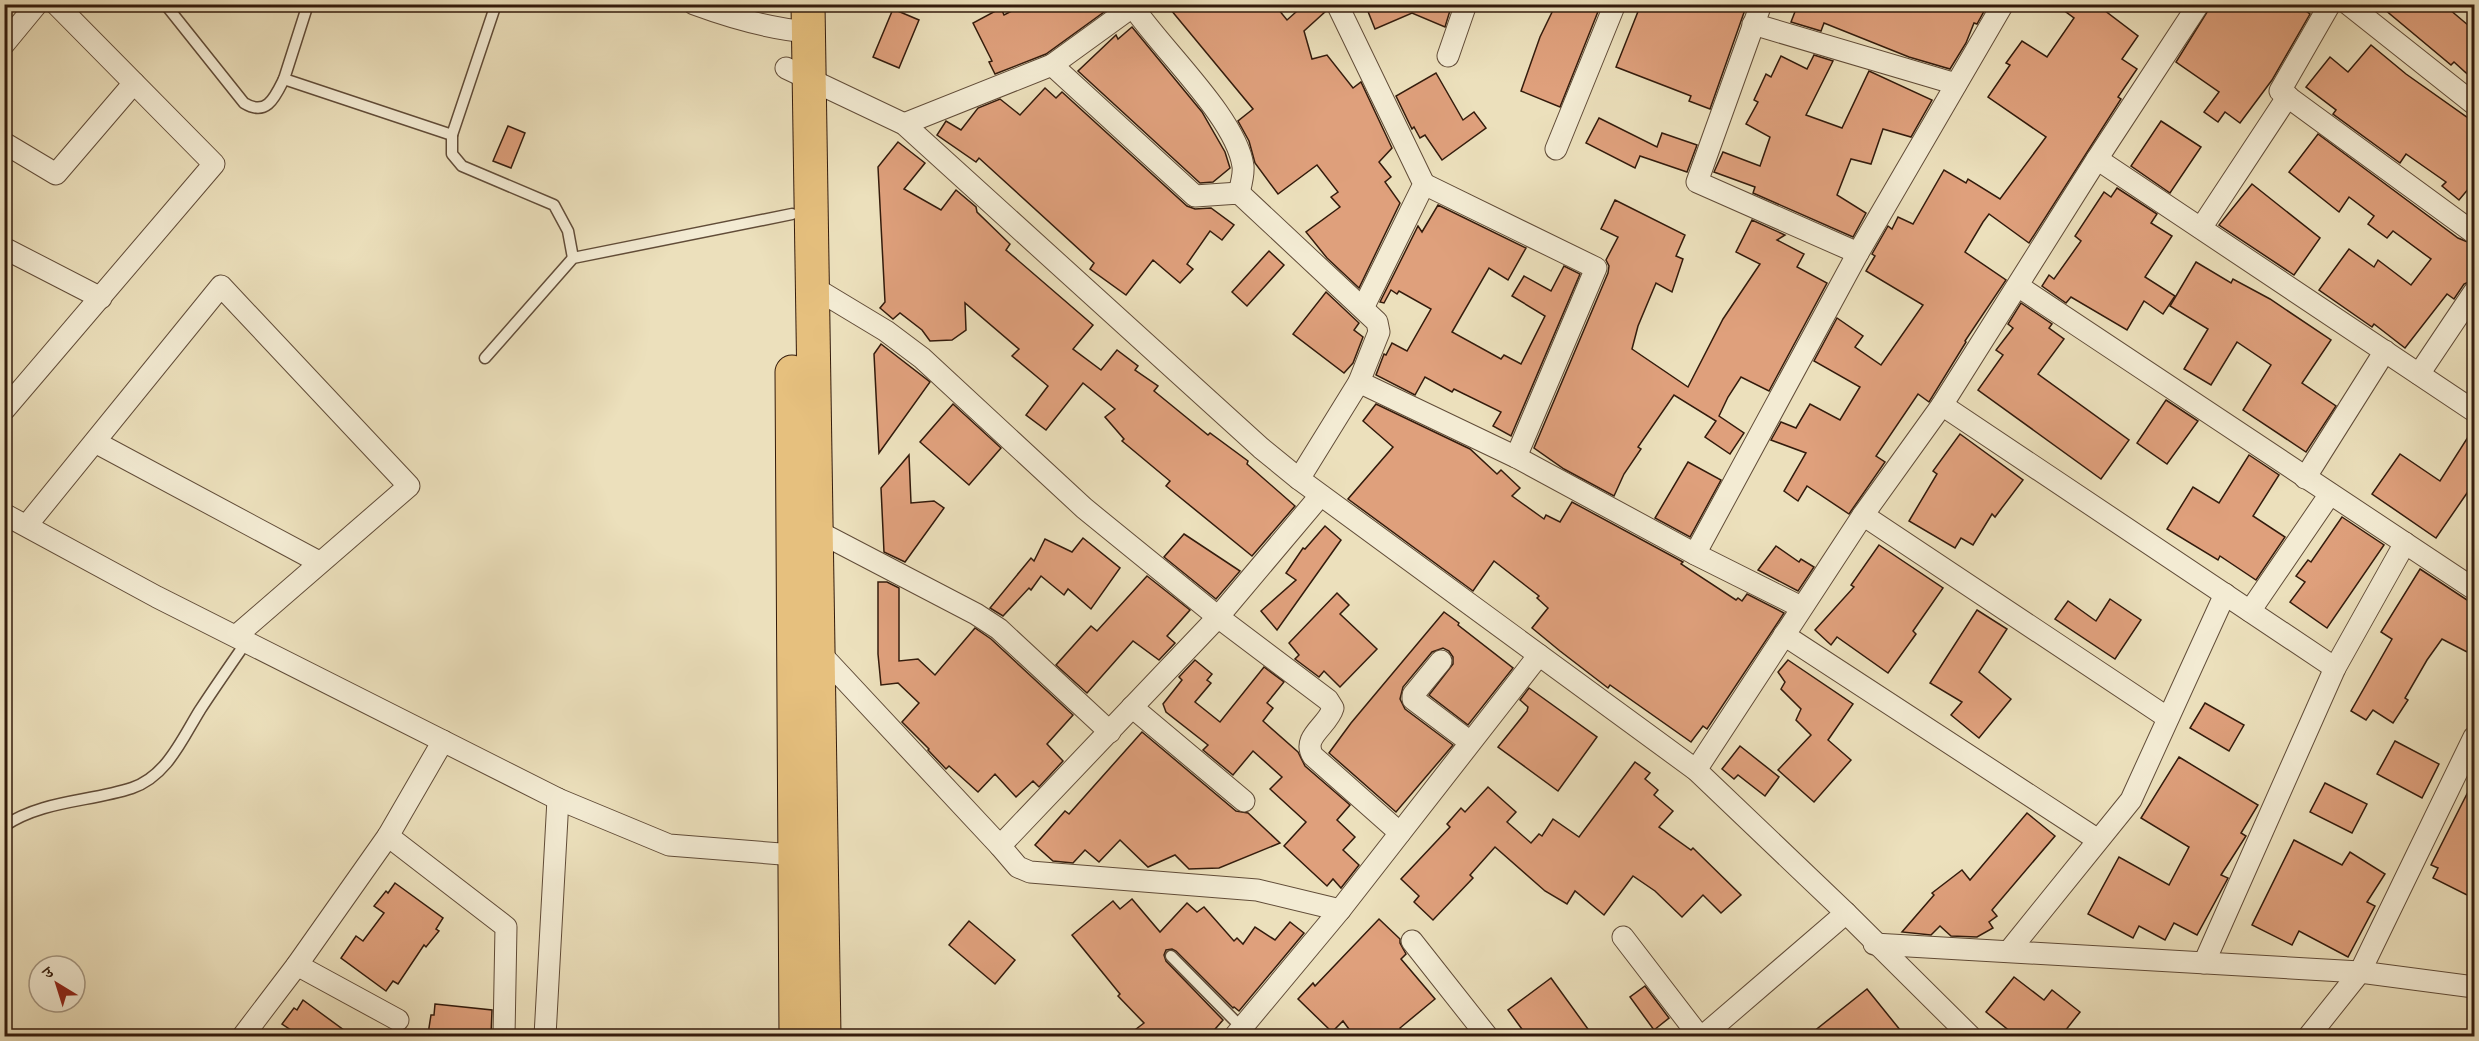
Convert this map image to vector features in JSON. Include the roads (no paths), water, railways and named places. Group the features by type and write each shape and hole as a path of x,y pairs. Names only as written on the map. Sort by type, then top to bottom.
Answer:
{"main road":[{"path":"798,18 792,214 809,856 824,1036"},
{"path":"796,1036 809,856 819,652 813,287 797,73"}],"street":[{"path":"4,44 37,4"},
{"path":"4,410 214,164 56,4"},
{"path":"694,4 740,21 798,18"},
{"path":"1337,4 1424,184 1596,268 1516,458"},
{"path":"1448,56 1466,4"},
{"path":"1556,149 1615,4"},
{"path":"1761,4 1697,182 1858,253"},
{"path":"1695,554 1858,253 2003,4"},
{"path":"2331,4 2280,91 2475,233"},
{"path":"2348,4 2475,104"},
{"path":"1696,770 1863,515 1942,405 2197,5"},
{"path":"904,124 1052,65 1132,6 1215,109 1238,146 1243,168 1239,193"},
{"path":"1754,24 1956,84"},
{"path":"1052,65 1195,196 1239,193 1377,322 1379,332 1359,382 1299,479"},
{"path":"797,73 904,124 1261,448 1299,479 1696,770 1846,913 1874,944 1970,1036"},
{"path":"4,143 56,174 134,83"},
{"path":"2200,228 2288,96"},
{"path":"2097,159 2475,411"},
{"path":"1363,308 1424,184"},
{"path":"4,248 101,298"},
{"path":"27,525 221,286 409,486 319,562 241,638"},
{"path":"2018,286 2475,589"},
{"path":"813,287 886,331 922,358 1084,508 1218,616 1328,700 1333,708 1330,717 1310,740 1309,750 1312,756 1400,833"},
{"path":"2419,374 2475,292"},
{"path":"2306,478 2385,351"},
{"path":"1359,382 1516,458 1695,554 1801,607"},
{"path":"1942,405 2335,668"},
{"path":"95,442 319,562"},
{"path":"2250,611 2330,494"},
{"path":"1000,846 1218,616 1320,496"},
{"path":"4,514 158,597 558,799 669,845 809,856"},
{"path":"1863,515 2168,718"},
{"path":"818,531 976,614 999,629 1110,732"},
{"path":"2204,963 2335,668 2405,543"},
{"path":"2009,951 2131,800 2226,594"},
{"path":"1784,635 2098,840"},
{"path":"819,652 1018,867 1030,872 1257,890 1340,910"},
{"path":"1239,1032 1340,910 1539,655"},
{"path":"1441,660 1413,695 1413,699 1470,742"},
{"path":"1132,707 1244,801"},
{"path":"2309,1036 2360,972 2475,737"},
{"path":"243,1036 297,965 388,836 443,741"},
{"path":"545,1036 558,799"},
{"path":"388,836 506,927 504,1036"},
{"path":"1623,936 1707,1035 1846,913"},
{"path":"1412,941 1487,1036"},
{"path":"1874,944 2360,972 2475,987"},
{"path":"297,965 398,1020"}],"lane":[{"path":"165,4 244,103 258,109 273,101 284,80 308,4"},
{"path":"496,4 452,135 452,154 462,166 554,205 568,231 573,258"},
{"path":"284,80 452,135"},
{"path":"485,358 573,258 792,214"},
{"path":"4,826 38,809 132,788 150,780 176,752 241,638"},
{"path":"1171,956 1239,1032"}]}
